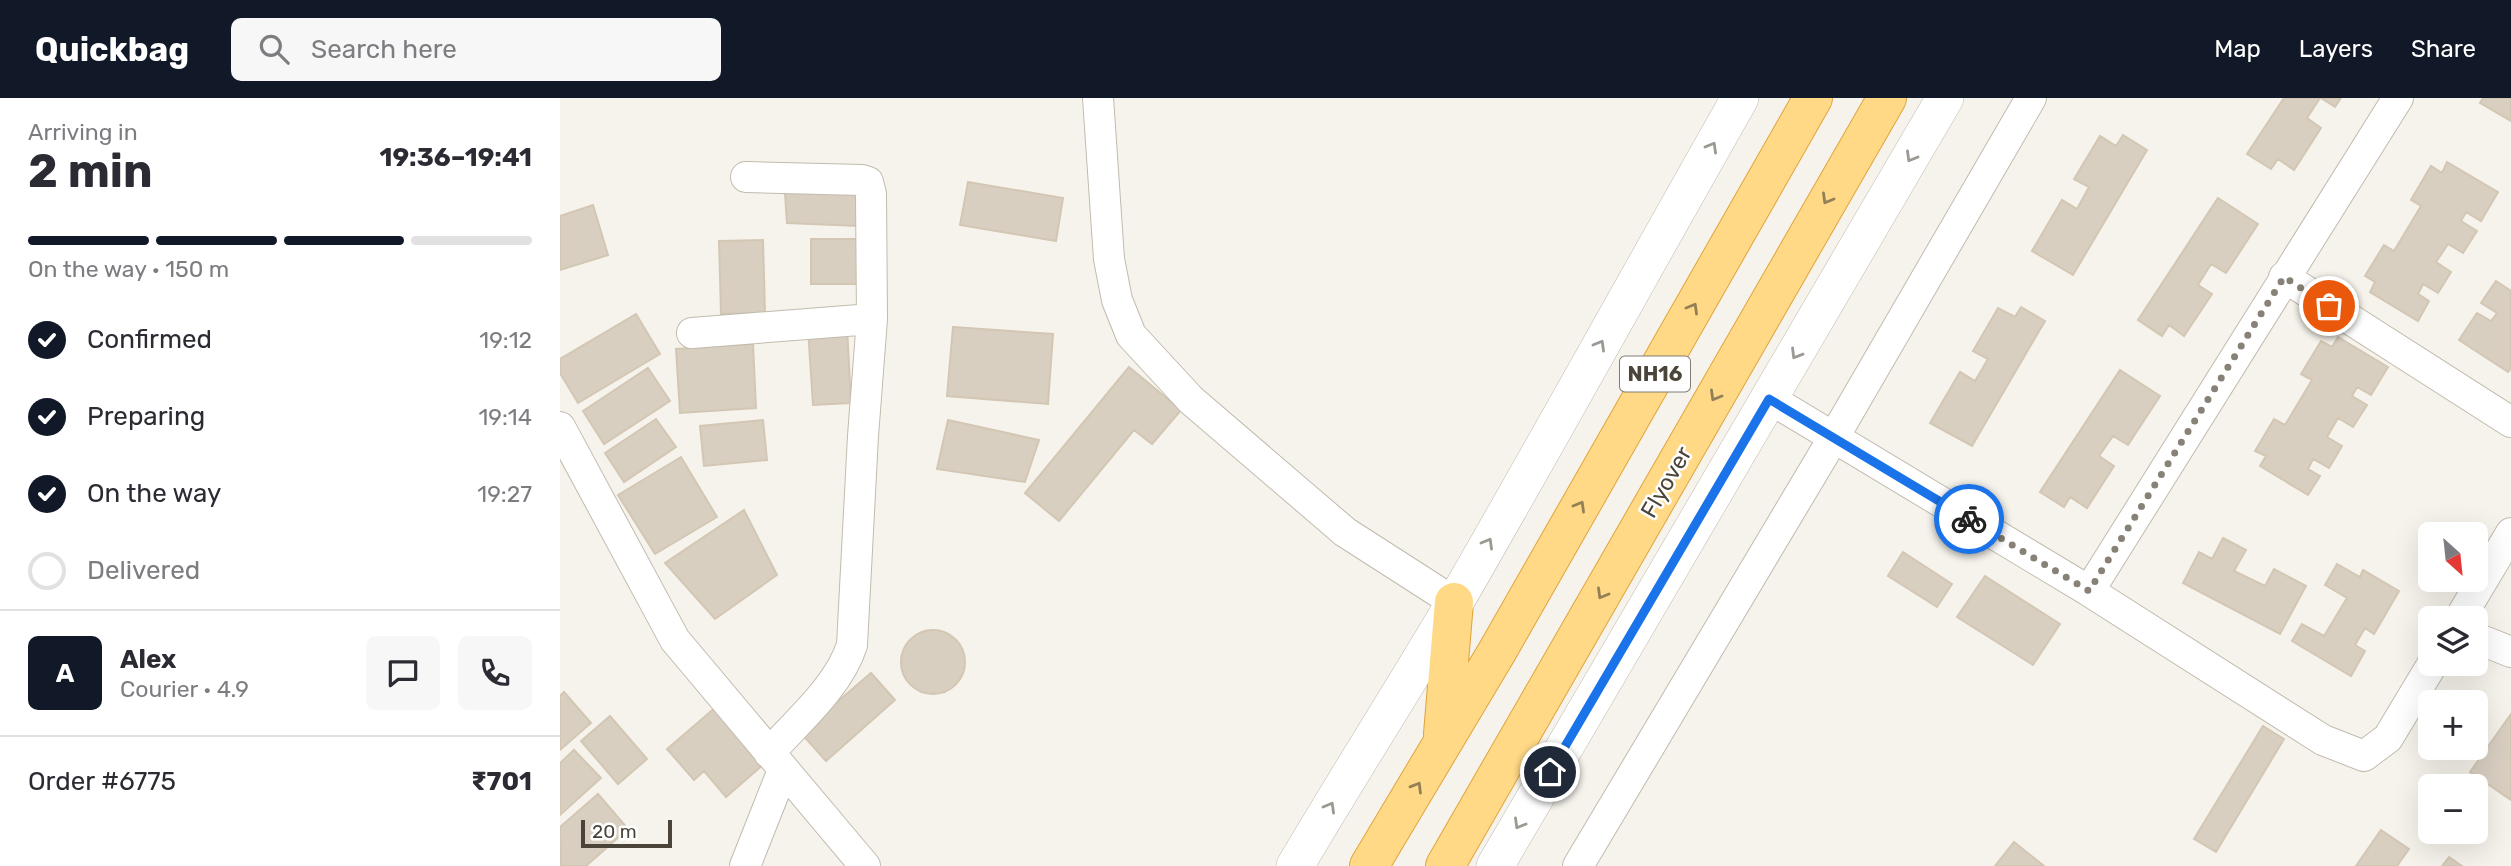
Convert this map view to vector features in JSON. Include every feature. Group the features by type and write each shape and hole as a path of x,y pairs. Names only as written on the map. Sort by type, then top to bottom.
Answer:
{"highway":[{"name":"NH16","path":"1369,866 1442,747 1813,98"},
{"name":"Flyover","path":"1445,866 1887,98"},
{"path":"1442,747 1454,602"}],"street":[{"path":"1098,98 1109,259 1117,300 1131,335 1191,400 1345,532 1454,602"},
{"path":"1295,866 1358,759 1399,697 1740,98"},
{"path":"1495,866 1945,98"},
{"path":"1578,866 1834,437 2031,98"},
{"path":"2089,591 2398,98"},
{"path":"745,866 776,762 838,677 852,645 872,319 871,194 868,182 746,177"},
{"path":"2284,277 2511,422"},
{"path":"692,333 872,319"},
{"path":"1769,399 2089,591 2323,740 2364,756 2388,738 2425,676"},
{"path":"560,426 675,640 865,866"},
{"path":"2467,606 2511,533"},
{"path":"2488,643 2511,652"}],"building":[{"path":"2284,98 2320,98 2307,118 2321,128 2294,170 2278,159 2271,169 2247,154"},
{"path":"2321,98 2341,98 2335,107"},
{"path":"2483,98 2511,98 2511,121 2480,103"},
{"path":"2123,135 2147,150 2073,275 2032,251 2062,200 2077,209 2089,187 2074,179 2100,136 2116,146"},
{"path":"2447,162 2498,192 2481,221 2466,212 2461,221 2477,231 2463,253 2448,244 2436,262 2451,272 2438,293 2423,284 2418,294 2429,301 2418,321 2370,292 2375,282 2365,276 2384,245 2394,251 2421,206 2411,200 2431,166 2442,173"},
{"path":"784,179 857,185 858,226 787,223"},
{"path":"968,182 1063,198 1056,241 960,225"},
{"path":"2218,198 2258,224 2226,273 2211,264 2198,285 2212,294 2184,336 2169,325 2162,336 2138,320"},
{"path":"593,205 608,255 560,270 560,216"},
{"path":"811,239 859,239 859,284 811,284"},
{"path":"763,240 765,313 721,314 719,241"},
{"path":"2496,281 2511,291 2511,368 2508,372 2459,340 2477,313 2491,321 2497,313 2481,303"},
{"path":"2021,307 2045,321 1972,446 1930,423 1960,372 1975,381 1988,359 1973,351 1998,308 2015,317"},
{"path":"636,314 660,354 578,403 560,373 560,359"},
{"path":"847,327 851,403 813,405 808,329"},
{"path":"953,327 1053,334 1048,404 947,396"},
{"path":"2338,337 2388,367 2371,395 2357,387 2352,396 2367,405 2353,427 2338,418 2327,437 2342,446 2329,468 2313,459 2308,469 2320,476 2308,495 2260,466 2266,456 2255,451 2274,419 2285,425 2312,380 2301,374 2321,341 2332,347"},
{"path":"753,344 756,408 680,413 676,349"},
{"path":"1129,367 1181,410 1152,444 1134,430 1059,521 1025,493"},
{"path":"648,368 670,401 604,444 583,411"},
{"path":"2120,370 2160,396 2128,445 2113,436 2099,456 2114,466 2087,508 2070,497 2064,507 2040,492"},
{"path":"656,419 676,447 624,482 605,453"},
{"path":"763,420 767,460 704,466 700,426"},
{"path":"948,420 1039,440 1025,482 937,469"},
{"path":"681,457 717,517 655,554 618,495"},
{"path":"744,510 777,575 715,619 665,563"},
{"path":"2223,538 2246,550 2234,571 2265,586 2274,569 2306,586 2280,634 2183,583 2199,552 2212,559"},
{"path":"1903,552 1952,584 1937,607 1888,576"},
{"path":"2337,564 2360,577 2363,570 2399,591 2374,634 2365,628 2355,645 2365,651 2351,676 2292,641 2302,624 2324,636 2347,598 2325,585"},
{"path":"1985,576 2060,624 2033,665 1957,617"},
{"path":"933,630 945,632 956,639 963,650 963,674 956,685 945,692 933,694 921,692 910,685 903,674 901,662 903,650 910,639 921,632"},
{"path":"871,673 895,700 826,761 801,733"},
{"path":"564,692 591,723 560,750 560,696"},
{"path":"716,707 765,763 726,797 704,771 694,780 667,749"},
{"path":"2511,714 2511,800 2488,784 2488,774 2470,772 2478,760 2488,760 2488,747"},
{"path":"610,716 647,759 618,784 581,741"},
{"path":"2263,726 2284,739 2216,852 2194,839"},
{"path":"574,750 601,778 560,815 560,763"},
{"path":"598,794 628,829 586,866 561,866 560,827"},
{"path":"2381,830 2409,849 2397,866 2356,866"},
{"path":"2014,842 2044,866 1995,866"},
{"path":"2449,857 2462,866 2442,866"}],"way so far":[{"path":"1969,519 2089,591 2284,277 2329,306"}],"route":[{"path":"1550,772 1769,399 1969,519"}]}
